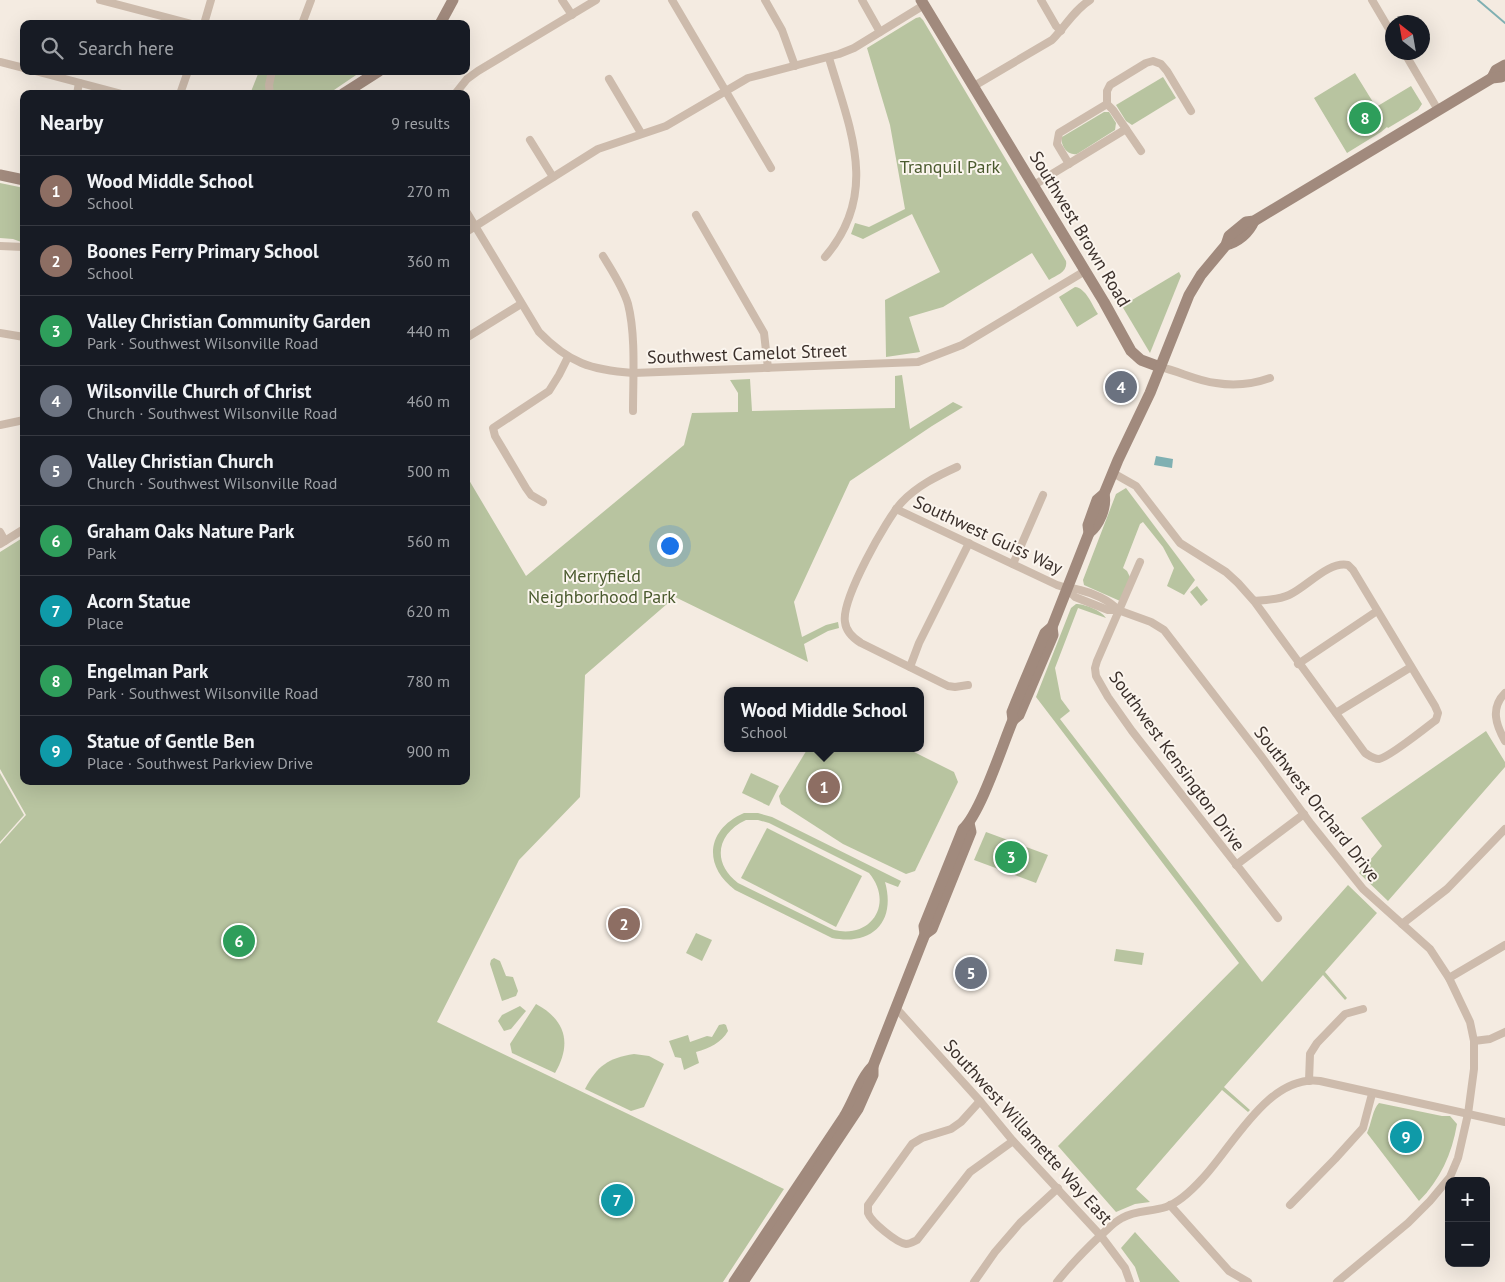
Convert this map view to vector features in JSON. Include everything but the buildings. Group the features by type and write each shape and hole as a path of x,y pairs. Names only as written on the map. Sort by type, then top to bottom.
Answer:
{"main road":[{"name":"Southwest Brown Road","path":"923,2 1085,271 1130,352 1141,360 1160,367"},
{"path":"442,20 448,3"},
{"path":"1492,78 1496,70 1505,65"},
{"path":"349,90 373,75"},
{"path":"743,1282 858,1109 873,1075 873,1066 925,934 932,929 964,848 970,832 969,823 990,778 1012,720 1019,716 1053,635 1052,627 1089,533 1088,525 1097,500 1104,494 1193,287 1209,263 1226,245 1230,236 1246,222 1254,222 1492,78 1505,75"},
{"path":"0,175 20,179"},
{"path":"734,1282 844,1117 855,1098 866,1072 873,1066"}],"street":[{"path":"100,0 177,20"},
{"path":"205,20 211,0"},
{"path":"304,20 311,0"},
{"path":"562,0 572,14"},
{"path":"458,90 478,71 596,0"},
{"path":"672,0 771,168"},
{"path":"765,0 782,30 795,66"},
{"path":"862,0 880,32"},
{"path":"1041,0 1061,31"},
{"path":"974,86 1052,40 1079,8 1090,0"},
{"path":"1372,0 1385,22"},
{"path":"470,230 598,149 666,126 748,78 829,58 854,48 923,2"},
{"path":"825,257 836,244 850,218 856,193 857,168 852,136 829,58"},
{"path":"1409,60 1438,110"},
{"path":"1141,151 1107,104 1106,91 1110,85 1146,63 1153,61 1161,64 1190,111"},
{"path":"0,62 20,67"},
{"path":"50,75 106,90"},
{"path":"181,90 187,75"},
{"path":"270,90 271,75"},
{"path":"609,79 641,134"},
{"path":"78,90 79,83"},
{"path":"1069,164 1057,144 1059,133 1107,104"},
{"path":"1034,185 1126,129"},
{"path":"530,140 553,178"},
{"path":"696,215 764,333 768,368"},
{"name":"Southwest Camelot Street","path":"470,217 539,332 568,357 607,371 633,373 918,362 962,345 1085,271"},
{"path":"0,246 20,248"},
{"path":"603,256 628,302 633,373 632,411"},
{"path":"470,336 521,304"},
{"path":"0,333 20,336"},
{"path":"543,502 532,495 526,488 495,436 493,428 548,391 568,357"},
{"name":"Southwest Brown Road","path":"1160,367 1215,383 1242,384 1270,378"},
{"path":"0,425 20,421"},
{"path":"957,467 940,474 918,488 896,509 874,544 860,574 845,611 845,624 849,633 860,643 948,686 968,685"},
{"path":"1113,473 1136,486 1180,543 1226,572 1238,583 1254,601 1298,664 1370,757 1377,759 1387,756 1436,720 1438,713 1378,610 1348,565 1342,564 1331,568 1291,594 1281,598 1254,601"},
{"path":"1013,564 1043,495"},
{"name":"Southwest Guiss Way","path":"896,509 1067,589"},
{"path":"0,532 3,542 20,531"},
{"path":"910,667 969,543"},
{"name":"Southwest Kensington Drive","path":"1140,562 1097,661 1095,668 1099,683 1132,731 1278,918"},
{"name":"Southwest Orchard Drive","path":"1067,589 1078,589 1087,592 1112,603 1118,610 1151,622 1164,630 1363,889 1430,949 1449,978 1470,1022 1474,1041 1474,1069 1468,1114 1458,1158 1450,1177 1408,1224 1337,1282"},
{"path":"1298,664 1378,610"},
{"path":"1336,714 1411,667"},
{"path":"1505,693 1499,699 1495,714 1496,723 1505,741"},
{"path":"1236,865 1304,814"},
{"path":"1402,924 1447,889 1502,839 1505,830"},
{"path":"1449,978 1505,944"},
{"name":"Southwest Willamette Way East","path":"896,1008 980,1101 1013,1142 1101,1236 1125,1268 1130,1282"},
{"path":"1309,1081 1310,1054 1318,1042 1345,1014 1363,1009"},
{"path":"1474,1041 1490,1039 1505,1032"},
{"path":"1057,1282 1079,1255 1117,1220 1129,1214 1170,1205 1178,1200 1203,1178 1237,1135 1273,1096 1283,1090 1309,1081 1320,1082 1505,1122"},
{"path":"1290,1205 1363,1128 1372,1094"},
{"path":"980,1101 961,1122 951,1129 922,1138 907,1149 868,1205 868,1213 872,1220 897,1241 911,1244 917,1240 970,1172 1013,1142"},
{"path":"974,1282 995,1252 1020,1223 1058,1188"},
{"path":"1170,1205 1229,1271 1248,1282"}],"green space":[{"name":"Tranquil Park","path":"920,17 1066,261 1066,265 1064,271 1049,280 1032,253 943,307 909,317 920,352 886,357 885,300 940,272 912,214 863,239 851,234 855,223 869,227 905,209 890,125 867,48"},
{"path":"1355,73 1376,107 1411,86 1422,104 1418,110 1387,127 1347,153 1314,98"},
{"path":"258,75 356,75 334,90 252,90"},
{"path":"1163,77 1176,98 1132,125 1126,121 1116,105"},
{"path":"1104,112 1109,112 1116,123 1115,130 1077,154 1065,150 1062,144 1062,137"},
{"path":"0,183 20,187 20,242 0,238"},
{"path":"1179,272 1181,276 1150,353 1122,306"},
{"path":"1075,287 1086,294 1098,314 1077,327 1059,297"},
{"name":"Merryfield Neighborhood Park","path":"902,375 910,429 953,402 963,407 850,481 794,602 802,637 826,625 838,622 839,628 828,631 804,644 808,662 675,597 585,675 580,797 519,860 437,1022 784,1189 723,1282 0,1282 0,844 26,815 0,769 0,552 20,540 20,785 470,785 470,482 526,576 684,445 692,413 738,412 738,393 730,380 750,379 752,411 895,408 895,376"},
{"path":"1126,488 1195,580 1184,595 1167,586 1174,568 1163,547 1143,522 1140,524 1123,568 1130,577 1120,601 1084,585 1083,580 1116,494"},
{"path":"1197,586 1208,600 1201,606 1190,592"},
{"path":"1076,604 1092,608 1106,618 1078,608 1055,668 1061,699 1070,711 1060,719 1262,982 1348,885 1377,913 1325,972 1347,998 1345,1000 1323,975 1224,1087 1250,1110 1248,1112 1222,1090 1136,1189 1150,1202 1135,1204 1116,1212 1058,1146 1239,963 1036,697 1071,608"},
{"path":"1486,731 1505,762 1505,767 1388,901 1359,873 1382,846 1361,818"},
{"path":"806,752 914,752 954,772 958,782 915,871 906,874 843,844 781,804 779,796"},
{"path":"0,773 24,815 0,842"},
{"path":"751,773 779,786 769,806 742,793"},
{"path":"744,813 758,813 772,817 901,881 898,887 885,882 888,896 887,908 884,919 878,928 870,934 859,938 832,938 735,890 717,870 713,848 722,828","holes":["746,820 758,820 769,823 869,873 876,884 879,907 875,916 868,924 859,929 847,931 834,930 738,883 724,867 721,858 723,841 736,826"]},
{"path":"767,828 862,876 836,927 741,878"},
{"path":"986,832 1048,855 1036,883 974,860"},
{"path":"696,933 712,940 702,961 686,953"},
{"path":"1116,949 1144,953 1142,965 1114,961"},
{"path":"494,958 500,961 506,976 513,977 518,991 516,996 502,1001 490,964"},
{"path":"536,1004 554,1017 560,1025 563,1034 563,1052 555,1073 512,1053 510,1044"},
{"path":"520,1006 526,1011 511,1029 504,1031 498,1021 502,1015"},
{"path":"724,1024 728,1031 722,1039 706,1049 696,1052 699,1063 684,1070 681,1058 675,1057 669,1041 688,1035 690,1042 707,1036 712,1037 719,1025"},
{"path":"634,1054 649,1056 664,1064 644,1107 631,1111 585,1089 594,1074 604,1064 617,1058"},
{"path":"1379,1103 1450,1116 1457,1124 1452,1146 1444,1166 1433,1184 1419,1201 1367,1133"},
{"path":"1135,1232 1180,1282 1140,1282 1135,1267 1121,1248"}],"water":[{"path":"1156,456 1173,459 1172,468 1154,465"}],"waterway":[{"path":"1478,0 1505,23"}],"place":[{"name":"Engelman Park","path":"1365,118"},
{"name":"Wilsonville Church of Christ","path":"1121,387"},
{"name":"Wood Middle School","path":"824,787"},
{"name":"Valley Christian Community Garden","path":"1011,857"},
{"name":"Boones Ferry Primary School","path":"624,924"},
{"name":"Graham Oaks Nature Park","path":"239,941"},
{"name":"Valley Christian Church","path":"971,973"},
{"name":"Statue of Gentle Ben","path":"1406,1137"},
{"name":"Acorn Statue","path":"617,1200"}]}
